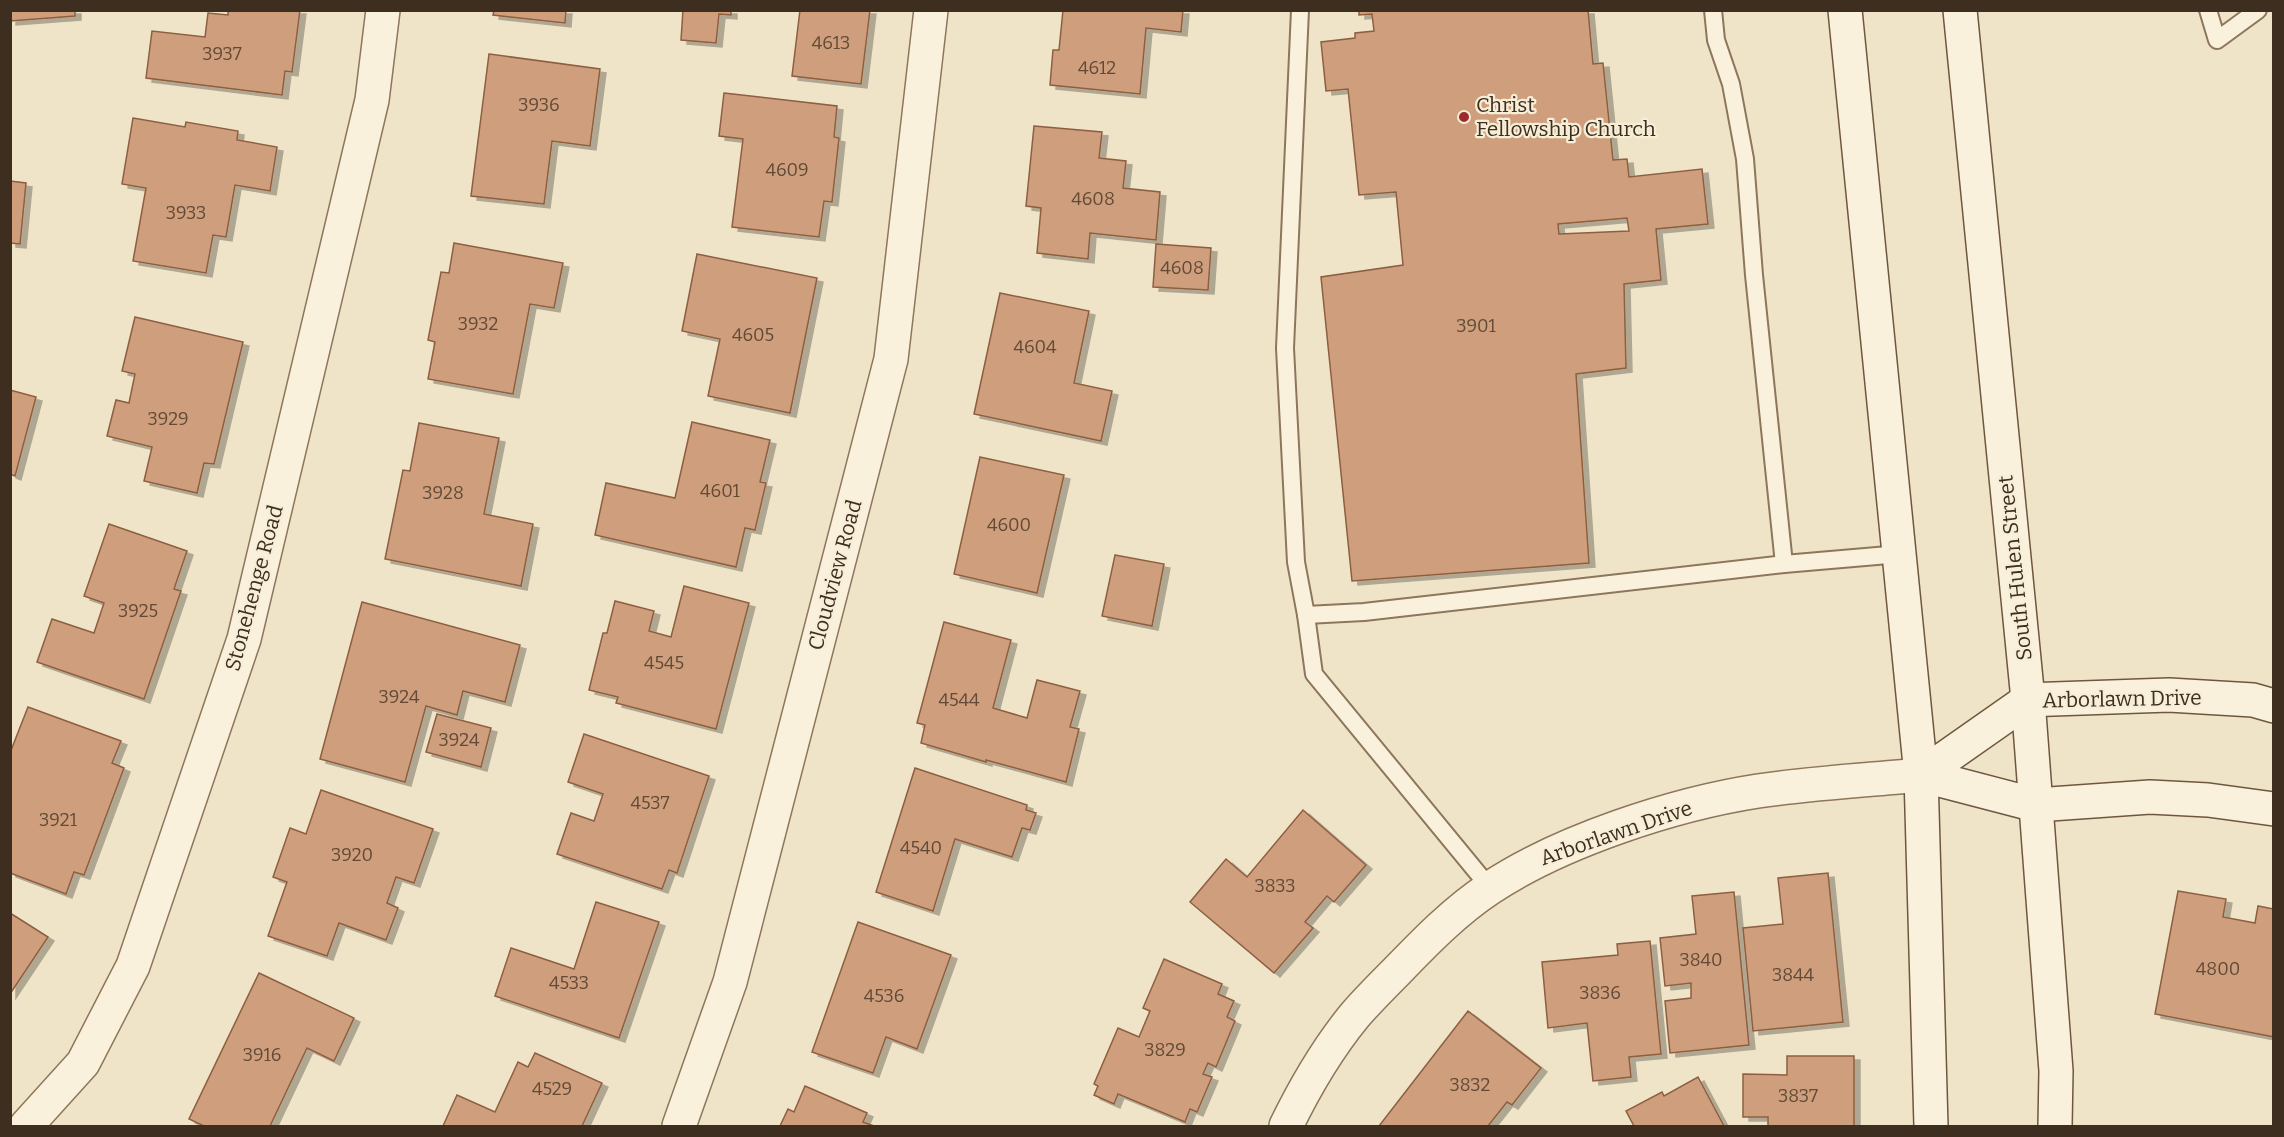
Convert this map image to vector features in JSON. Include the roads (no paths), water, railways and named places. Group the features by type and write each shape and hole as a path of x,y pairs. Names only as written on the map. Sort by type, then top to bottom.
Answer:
{"street":[{"name":"Stonehenge Road","path":"26,1126 84,1063 133,966 244,639 372,100 383,10"},
{"name":"Cloudview Road","path":"679,1126 730,982 891,359 932,10"},
{"path":"1845,10 1921,775 1931,1126"},
{"name":"South Hulen Street","path":"1960,10 2028,700 2056,1071 2055,1126"},
{"name":"Arborlawn Drive","path":"1921,775 2028,700 2169,695 2253,700 2274,706"},
{"name":"Arborlawn Drive","path":"1286,1126 1325,1055 1356,1014 1451,919 1490,888 1534,862 1603,833 1668,812 1758,791 1921,775 2036,805 2150,797 2208,800 2274,809"}],"lane":[{"path":"1300,10 1286,348 1296,562 1314,674 1490,888"},
{"path":"1713,10 1716,40 1731,84 1745,159 1754,275 1784,564"},
{"path":"2208,10 2217,40 2258,10"},
{"path":"1306,615 1364,612 1784,564 1900,554"}],"place":[{"name":"Christ Fellowship Church","path":"1464,117"}]}
